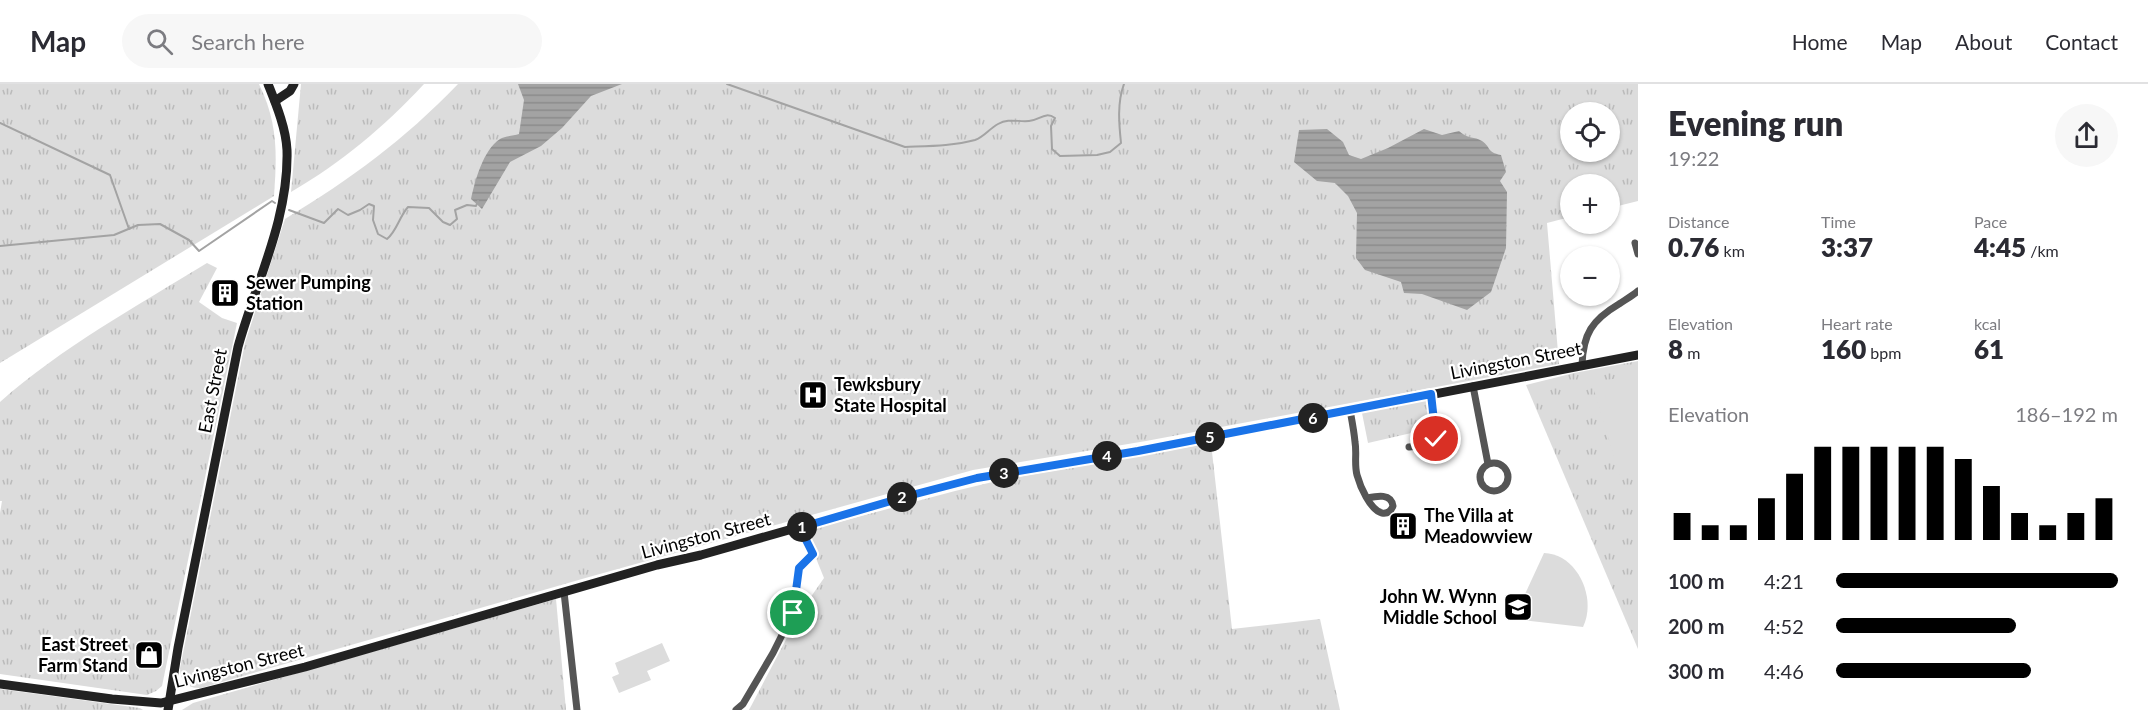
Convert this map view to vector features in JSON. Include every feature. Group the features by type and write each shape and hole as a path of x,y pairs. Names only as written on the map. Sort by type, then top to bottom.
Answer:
{"street":[{"name":"East Street","path":"168,706 238,347 269,256 283,201 287,149 268,84"},
{"path":"274,101 290,91 294,84"},
{"path":"1635,243 1638,254"},
{"path":"1582,365 1584,342 1590,328 1606,312 1638,291"},
{"name":"Livingston Street","path":"0,684 168,706 564,592 977,478 1138,451 1638,354"},
{"path":"1473,386 1488,464"},
{"path":"1409,447 1429,445 1435,442 1431,394"},
{"path":"1350,410 1356,444 1357,475 1367,498"},
{"path":"1497,463 1506,471 1506,483 1499,489 1490,490 1482,484 1480,475 1488,464 1497,463"},
{"path":"736,710 743,704 773,653 793,613 799,568 813,554 803,534 795,529"},
{"path":"564,592 577,710"}],"green space":[{"path":"0,84 259,84 270,112 275,139 274,196 0,363"},
{"path":"301,84 424,84 361,143 328,169 291,192"},
{"name":"Tewksbury State Hospital","path":"458,84 1638,84 1638,201 1620,206 1620,174 1560,174 1560,220 1547,223 1559,364 1146,441 973,470 201,688 189,686 183,680 180,668 245,343 285,219 333,189 376,158"},
{"path":"207,263 217,268 199,302 222,318 237,323 162,686 147,695 0,674 0,513 2,501 0,501 0,402 74,345"},
{"path":"1638,361 1638,649 1526,385"},
{"path":"1638,374 1638,466 1620,476 1594,390 1598,382"},
{"path":"1428,400 1433,428 1368,443 1362,413"},
{"path":"1211,443 1232,629 1320,619 1340,710 749,710 801,611 824,578 805,531 1001,480"},
{"path":"1544,553 1556,555 1566,561 1582,580 1588,604 1583,627 1522,620 1520,617 1519,607"},
{"path":"556,599 566,710 182,710 193,703"},
{"path":"662,643 670,661 647,671 651,680 619,693 612,677 619,674 615,663"},
{"path":"0,689 140,708 143,710 0,710"}],"shaded area":[{"path":"518,84 622,84 591,96 562,128 541,146 510,162 482,209 471,199 484,158 500,139 519,134 524,100"},
{"path":"1327,129 1343,142 1349,155 1361,159 1424,129 1442,135 1459,131 1482,141 1491,151 1501,155 1506,172 1500,181 1507,192 1506,248 1491,292 1467,310 1422,294 1404,293 1401,282 1365,270 1356,258 1357,213 1348,196 1335,183 1317,181 1294,162 1299,130"}],"waterway":[{"path":"727,84 905,147 967,142 978,139 1002,122 1029,121 1048,115 1055,118 1051,126 1052,149 1060,156 1097,155 1110,152 1121,143 1119,106 1124,84"},
{"path":"0,123 110,175 129,229"},
{"path":"0,246 114,235 138,225 160,224 189,240 199,251 272,201 275,203"},
{"path":"289,210 324,223 338,209 348,215 369,204 374,206 373,220 378,234 387,239 408,207 429,208 443,222 450,225 457,219 455,210 467,205 476,206 478,201"}],"place":[{"name":"Sewer Pumping Station","path":"225,293"},
{"name":"Tewksbury State Hospital","path":"813,395"},
{"name":"The Villa at Meadowview","path":"1403,526"},
{"name":"John W. Wynn Middle School","path":"1518,607"},
{"name":"East Street Farm Stand","path":"149,655"}],"route":[{"path":"793,613 799,568 813,554 803,534 795,529 908,496 995,474 1138,451 1431,394 1436,439"}]}
